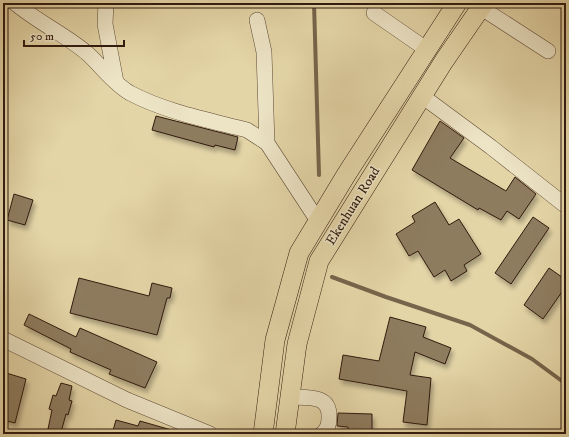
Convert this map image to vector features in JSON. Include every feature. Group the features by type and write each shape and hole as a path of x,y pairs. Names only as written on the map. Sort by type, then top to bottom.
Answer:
{"main road":[{"name":"Ekenhuan Road","path":"263,434 275,340 298,253 426,49 457,3"},
{"name":"Ekenhuan Road","path":"285,434 297,344 319,261 422,96 482,5"}],"street":[{"path":"15,3 32,18 83,50 116,82 130,93 159,106 247,130 267,143 318,221"},
{"path":"106,3 105,24 116,82"},
{"path":"482,5 548,51"},
{"path":"374,12 426,49"},
{"path":"257,20 264,52 267,143"},
{"path":"422,96 491,147 566,206"},
{"path":"3,339 127,400 210,434"},
{"path":"290,398 318,399 325,402 329,408 329,425 322,434"}],"building":[{"path":"156,116 238,137 235,150 215,145 214,147 152,130"},
{"path":"440,121 464,138 450,158 506,191 515,177 536,194 519,219 507,211 501,220 479,208 478,210 412,170"},
{"path":"14,194 33,200 25,225 7,220"},
{"path":"435,202 449,225 459,219 481,254 464,265 467,271 451,281 445,270 434,277 418,251 409,256 396,234 415,222 412,216"},
{"path":"533,217 549,228 511,284 495,273"},
{"path":"549,268 566,280 566,286 543,319 524,305"},
{"path":"79,278 149,296 152,283 172,288 170,298 167,298 157,335 70,313"},
{"path":"29,314 76,337 80,328 157,362 145,388 109,374 111,370 70,352 71,349 24,325"},
{"path":"390,317 426,327 423,337 451,348 445,364 415,352 410,375 431,378 427,425 403,422 407,391 339,379 343,355 379,361"},
{"path":"3,372 26,379 15,423 3,420"},
{"path":"61,383 72,386 69,400 72,401 68,415 66,414 61,432 48,429 52,410 49,409 53,395 56,396"},
{"path":"338,413 372,414 372,434 348,434 348,427 337,426"},
{"path":"116,420 138,426 140,421 175,431 175,434 112,434"}],"waterway":[{"path":"314,3 319,175"},
{"path":"332,277 470,325 532,359 566,384"}]}
